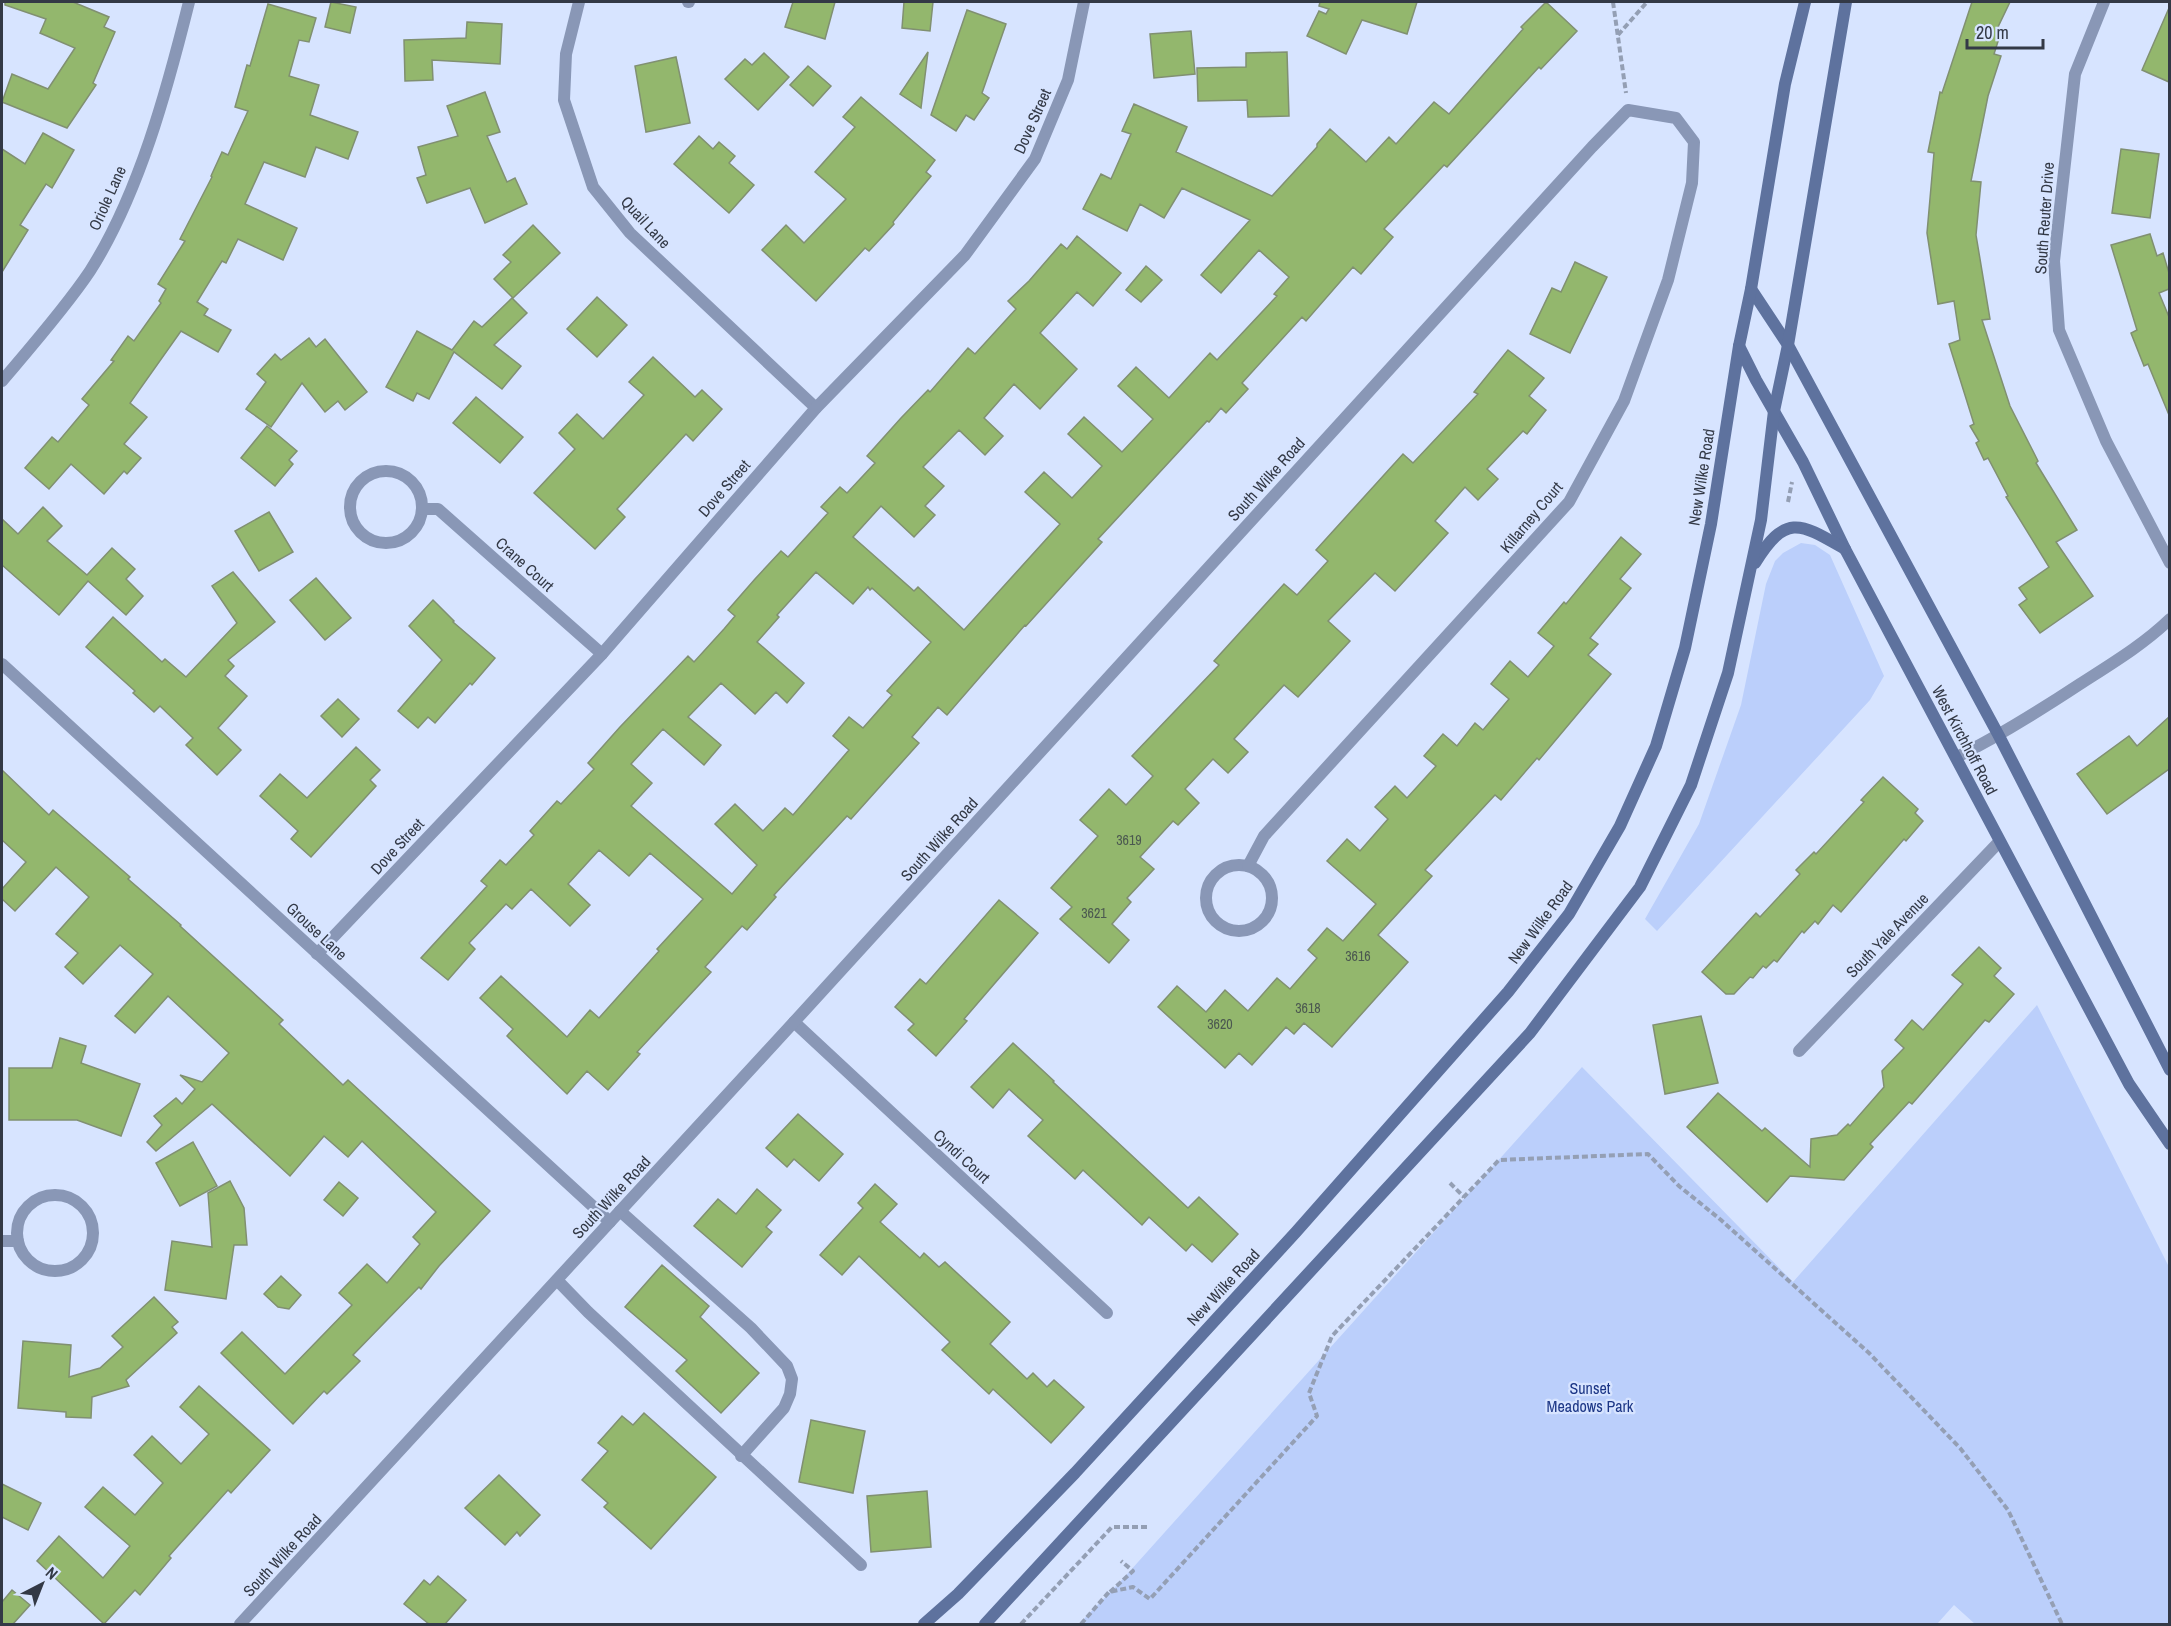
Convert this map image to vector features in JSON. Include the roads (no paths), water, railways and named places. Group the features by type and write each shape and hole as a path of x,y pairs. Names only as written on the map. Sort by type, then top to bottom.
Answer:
{"main road":[{"name":"New Wilke Road","path":"924,1624 958,1593 1075,1473 1296,1232 1508,992 1569,914 1620,826 1656,746 1685,648 1711,524 1739,346 1751,289 1785,84 1805,2"},
{"path":"985,1624 1530,1033 1640,887 1691,785 1728,673 1761,520 1774,411 1788,345 1846,2"},
{"name":"West Kirchhoff Road","path":"1751,289 1788,345 1999,736 2169,1070"},
{"name":"West Kirchhoff Road","path":"1739,346 1803,462 1845,549 2129,1084 2169,1144"},
{"path":"1750,571 1765,547 1780,531 1795,526 1814,532 1845,549"}],"street":[{"name":"Oriole Lane","path":"2,381 90,271 117,219 146,150 172,72 189,2"},
{"name":"Quail Lane","path":"579,2 566,54 564,100 593,187 630,233 816,408"},
{"name":"Dove Street","path":"317,954 602,654 816,408 965,255 1035,159 1068,80 1084,2"},
{"name":"South Reuter Drive","path":"2104,2 2075,74 2054,261 2059,330 2106,441 2169,563"},
{"name":"South Wilke Road","path":"240,1624 794,1022 1584,156 1628,110 1676,118"},
{"name":"Killarney Court","path":"1248,866 1264,836 1569,502 1624,401 1668,280 1692,183 1694,142 1676,118"},
{"path":"385,471 402,475 412,482 421,496 423,509 416,529 409,536 398,542 382,543 370,540 357,528 351,517 350,506 357,486 367,477 385,471"},
{"name":"Crane Court","path":"423,509 438,509 602,654"},
{"path":"1957,758 1999,736 2150,638 2169,619"},
{"name":"Grouse Lane","path":"2,664 610,1222"},
{"name":"South Yale Avenue","path":"1799,1051 1999,842"},
{"path":"1248,866 1258,871 1266,879 1271,890 1272,901 1263,921 1254,928 1243,931 1232,930 1221,926 1208,910 1207,889 1218,872 1227,867 1248,866"},
{"name":"Cyndi Court","path":"794,1022 1107,1313"},
{"path":"58,1195 80,1204 88,1213 92,1224 93,1236 84,1258 75,1266 64,1270 52,1271 40,1268 22,1252 18,1241 17,1229 20,1218 27,1208 46,1196 58,1195"},
{"path":"620,1211 751,1328 788,1366 792,1379 790,1394 784,1408 741,1456"},
{"path":"2,1241 18,1241"},
{"path":"557,1280 741,1456 861,1565"}],"park label":[{"name":"Sunset Meadows Park","path":"1590,1397"}]}
